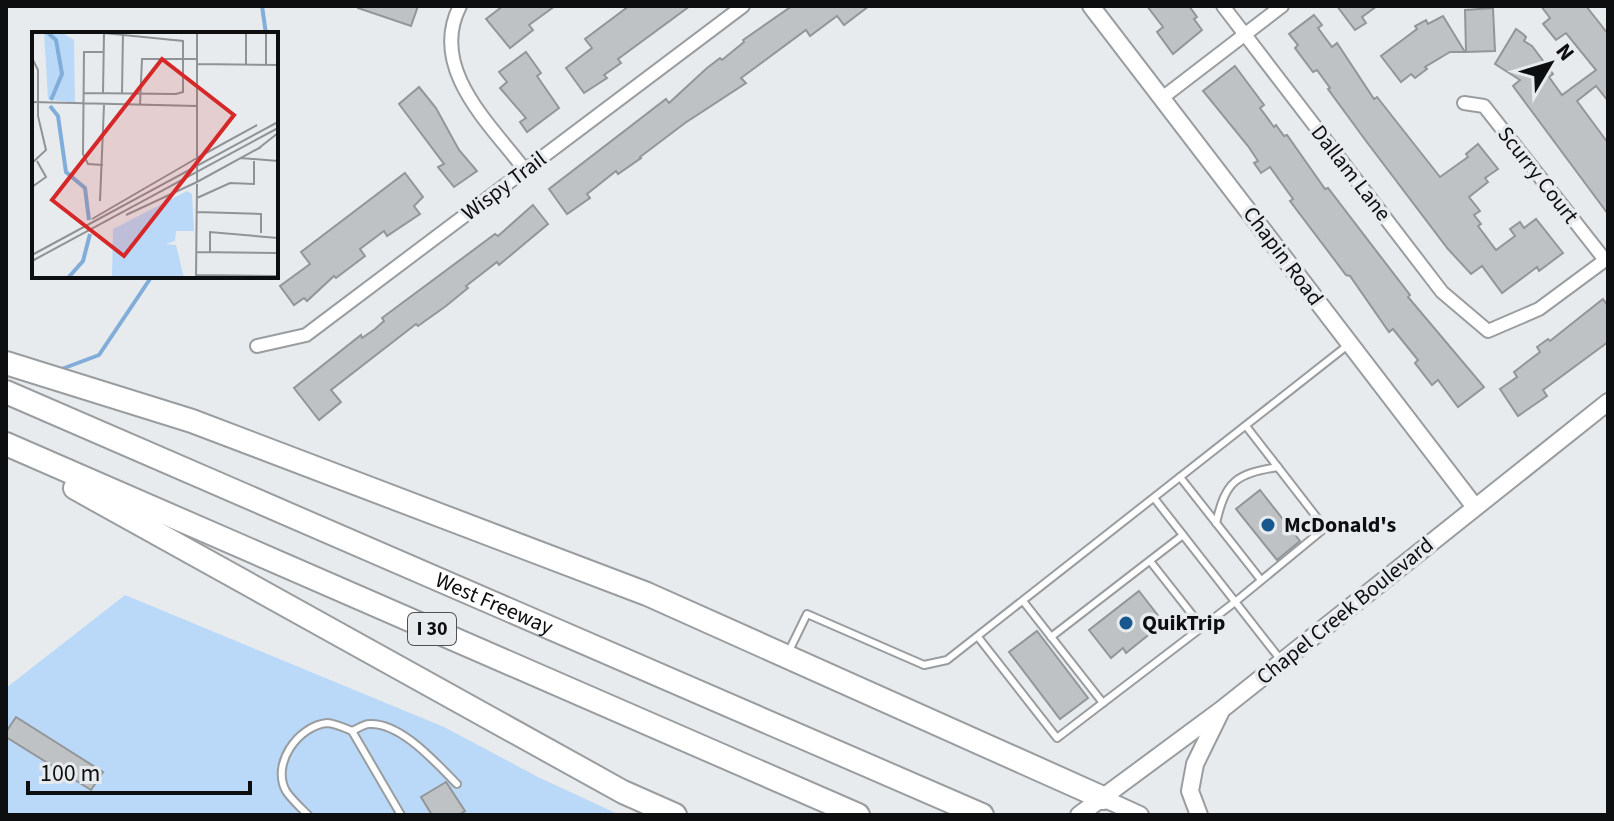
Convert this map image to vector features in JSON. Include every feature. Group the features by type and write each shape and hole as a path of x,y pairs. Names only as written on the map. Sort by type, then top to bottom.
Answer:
{"highway":[{"path":"6,363 192,421 647,594 1103,798"},
{"name":"West Freeway","path":"6,392 982,815"},
{"name":"I 30","path":"6,444 858,815"},
{"path":"6,452 80,490 623,792 675,815"}],"main road":[{"name":"Chapin Road","path":"1091,6 1475,507"},
{"name":"Chapel Creek Boulevard","path":"1079,815 1221,710 1608,402"},
{"path":"1199,815 1190,791 1195,764 1221,710"},
{"path":"1103,798 1140,815"}],"street":[{"path":"460,6 453,19 451,58 464,91 525,170"},
{"name":"Wispy Trail","path":"257,346 306,335 743,6"},
{"name":"Dallam Lane","path":"1223,6 1442,292 1488,331 1539,309 1607,259"},
{"path":"1162,98 1282,6"},
{"name":"Scurry Court","path":"1464,103 1484,106 1607,259"}],"lane":[{"path":"786,656 807,614 924,665 947,660 1350,344"},
{"path":"978,637 1057,738 1235,602 1325,528 1246,426"},
{"path":"1216,523 1223,495 1231,483 1255,471 1278,467"},
{"path":"1180,477 1261,580"},
{"path":"1154,498 1282,662"},
{"path":"1051,637 1183,535"},
{"path":"1150,561 1202,627"},
{"path":"1023,601 1103,703"},
{"path":"308,815 286,790 281,771 289,750 302,733 328,723 352,731 401,815"},
{"path":"352,731 369,723 390,728 422,749 457,784"}],"shaded area":[{"path":"125,595 444,727 538,777 620,815 6,815 6,688"}],"building":[{"path":"358,6 418,6 411,26"},
{"path":"503,6 555,6 529,25 533,30 510,48 486,19"},
{"path":"629,6 690,6 618,59 621,63 604,75 607,78 584,93 566,68 592,48 585,39"},
{"path":"792,6 869,6 844,25 837,16 810,36 806,30 741,78 746,83 685,123 618,174 616,171 587,194 590,198 567,214 549,189 666,99 669,103 707,68"},
{"path":"1147,6 1189,6 1202,30 1173,54 1157,32 1163,27"},
{"path":"1337,6 1377,6 1362,17 1366,23 1355,30"},
{"path":"1541,6 1586,6 1608,34 1608,101 1596,86 1577,101 1608,143 1608,214 1513,86 1520,80 1495,64 1516,29 1526,37 1524,41 1532,46 1553,74 1549,77 1562,95 1596,70 1566,33 1556,40 1543,24 1550,18"},
{"path":"1493,8 1495,51 1466,52 1465,10"},
{"path":"1314,15 1322,25 1318,28 1332,47 1337,43 1374,99 1377,97 1440,177 1468,157 1466,154 1478,144 1498,169 1485,178 1488,182 1469,197 1480,211 1474,215 1481,224 1478,226 1496,250 1515,236 1510,229 1520,222 1524,228 1536,219 1563,253 1539,271 1537,267 1502,293 1482,266 1471,274 1448,249 1366,141 1317,70 1313,72 1295,48 1298,45 1289,34"},
{"path":"1443,16 1465,52 1450,52 1425,67 1427,69 1415,78 1411,74 1401,82 1381,56 1417,29 1415,26 1426,20 1428,24"},
{"path":"526,52 541,73 537,76 559,108 527,132 520,122 526,118 500,88 507,82 499,72"},
{"path":"1235,66 1264,105 1260,108 1274,127 1276,125 1284,136 1287,135 1325,189 1328,188 1410,295 1408,297 1484,387 1458,407 1438,380 1432,385 1415,363 1418,360 1393,329 1389,332 1350,276 1346,275 1290,201 1293,199 1270,167 1261,173 1254,163 1258,161 1248,146 1203,91"},
{"path":"419,87 436,108 459,150 477,171 454,187 438,167 444,164 399,104"},
{"path":"405,173 423,197 414,206 420,214 387,236 384,231 360,249 365,256 336,278 334,276 307,301 304,298 294,305 280,286 310,264 301,252"},
{"path":"533,205 548,224 499,265 497,262 466,286 468,288 446,306 418,326 416,324 331,390 341,402 319,420 294,388 361,335 362,338 375,329 384,321 382,318 495,234 498,236"},
{"path":"1603,299 1608,306 1608,342 1543,390 1547,396 1518,416 1500,389 1517,377 1514,372 1540,352 1537,347 1548,339 1550,341"},
{"name":"McDonald's","path":"1260,490 1300,541 1277,560 1236,509"},
{"name":"QuikTrip","path":"1139,591 1160,618 1148,627 1152,632 1126,653 1123,648 1111,658 1089,630"},
{"path":"1037,631 1088,698 1060,719 1009,652"},
{"path":"16,717 103,772 91,790 6,737"},
{"path":"446,782 465,811 459,815 432,815 421,797"}],"waterway":[{"path":"262,6 266,32"},
{"path":"59,370 99,355 151,278"}],"place":[{"name":"McDonald's","path":"1268,525"},
{"name":"QuikTrip","path":"1126,623"}]}
